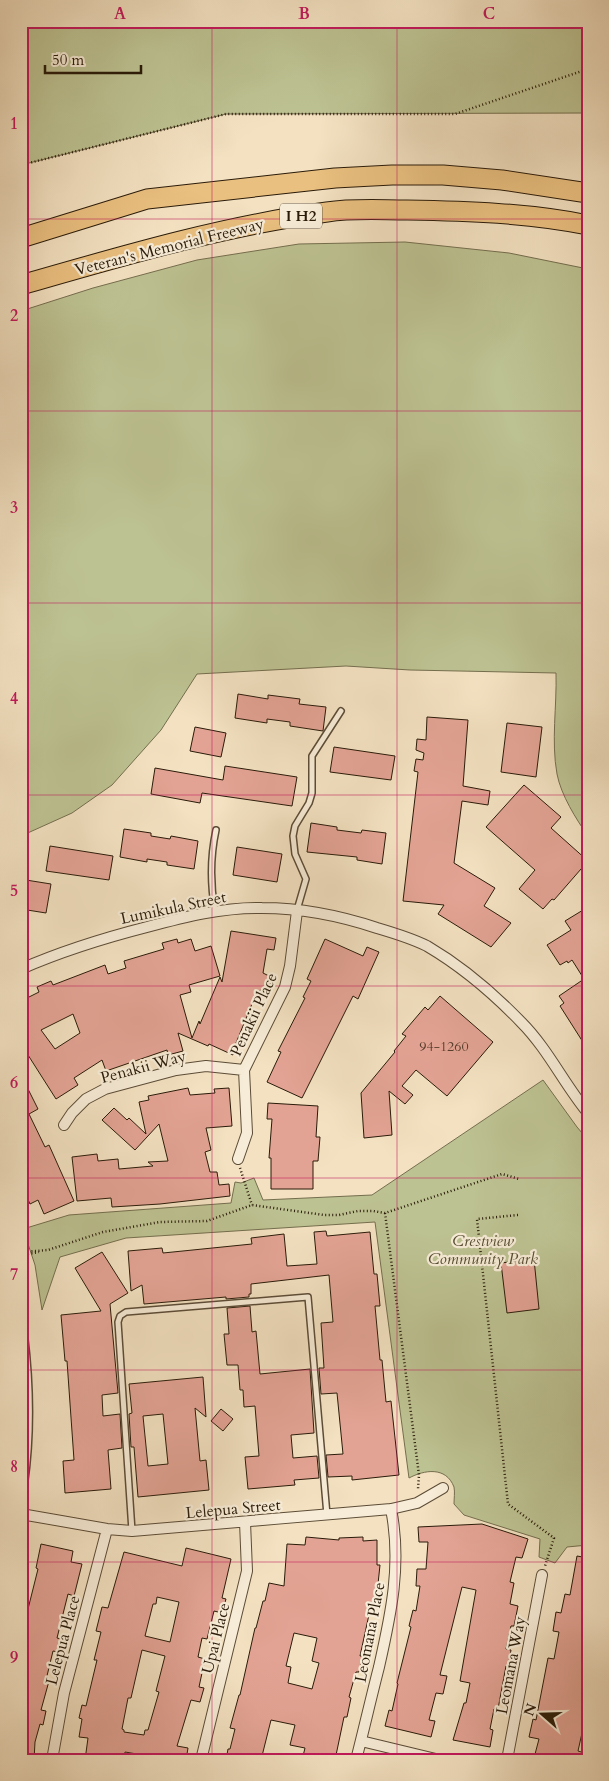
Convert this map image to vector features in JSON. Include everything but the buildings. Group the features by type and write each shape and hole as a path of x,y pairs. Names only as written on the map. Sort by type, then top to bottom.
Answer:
{"highway":[{"name":"I H2","path":"21,238 147,199 325,179 392,175 443,175 502,180 588,193"},
{"name":"Veteran's Memorial Freeway","path":"21,285 158,246 259,222 330,212 450,210 506,214 588,225"}],"street":[{"name":"Lumikula Street","path":"21,969 73,948 105,938 214,911 263,908 354,920 403,936 426,946 450,961 495,996 543,1048 588,1113"},
{"name":"Penakii Place","path":"238,1159 248,1134 244,1070 285,987 290,966 297,911"},
{"name":"Penakii Way","path":"64,1125 72,1113 86,1099 105,1089 176,1070 206,1066 244,1070"},
{"path":"21,1335 26,1390 25,1445 21,1484"},
{"name":"Lelepua Street","path":"21,1514 107,1529 132,1531 391,1510 417,1503 442,1488"},
{"name":"Leomana Place","path":"356,1760 391,1618 397,1570 391,1510"},
{"name":"Upai Place","path":"201,1760 247,1571 245,1522"},
{"name":"Lelepua Place","path":"52,1760 64,1693 107,1529"},
{"name":"Leomana Way","path":"507,1760 542,1575"},
{"path":"361,1741 440,1760"}],"lane":[{"path":"297,911 306,879 294,854 292,836 295,826 309,804 312,793 312,756 341,711"},
{"path":"214,911 210,885 213,842 216,830"},
{"path":"132,1531 118,1322 120,1316 126,1312 308,1297 327,1515"}],"path":[{"path":"21,165 226,114 455,114 582,72 588,55"},
{"path":"238,1159 252,1205"},
{"path":"28,1254 113,1231 160,1222 207,1221 252,1205 324,1215 339,1215 358,1211 385,1213 502,1174 519,1179"},
{"path":"385,1213 419,1474 417,1503"},
{"path":"518,1215 477,1219 508,1504 554,1538 542,1575"},
{"path":"21,1252 48,1250"}],"green space":[{"path":"21,21 588,21 588,113 226,114 21,165"},
{"path":"405,242 509,253 588,269 588,836 565,798 557,774 554,736 556,673 410,670 346,666 197,674 161,730 112,785 72,813 21,836 21,311 93,288 197,260 299,244"},
{"name":"Crestview Community Park","path":"543,1080 588,1140 588,1545 567,1547 555,1563 539,1557 540,1539 464,1515 454,1504 454,1487 446,1476 440,1473 428,1472 409,1478 375,1222 126,1238 60,1257 42,1310 35,1265 23,1229 69,1215 231,1203 235,1182 241,1183 254,1178 263,1200 372,1195"}]}
